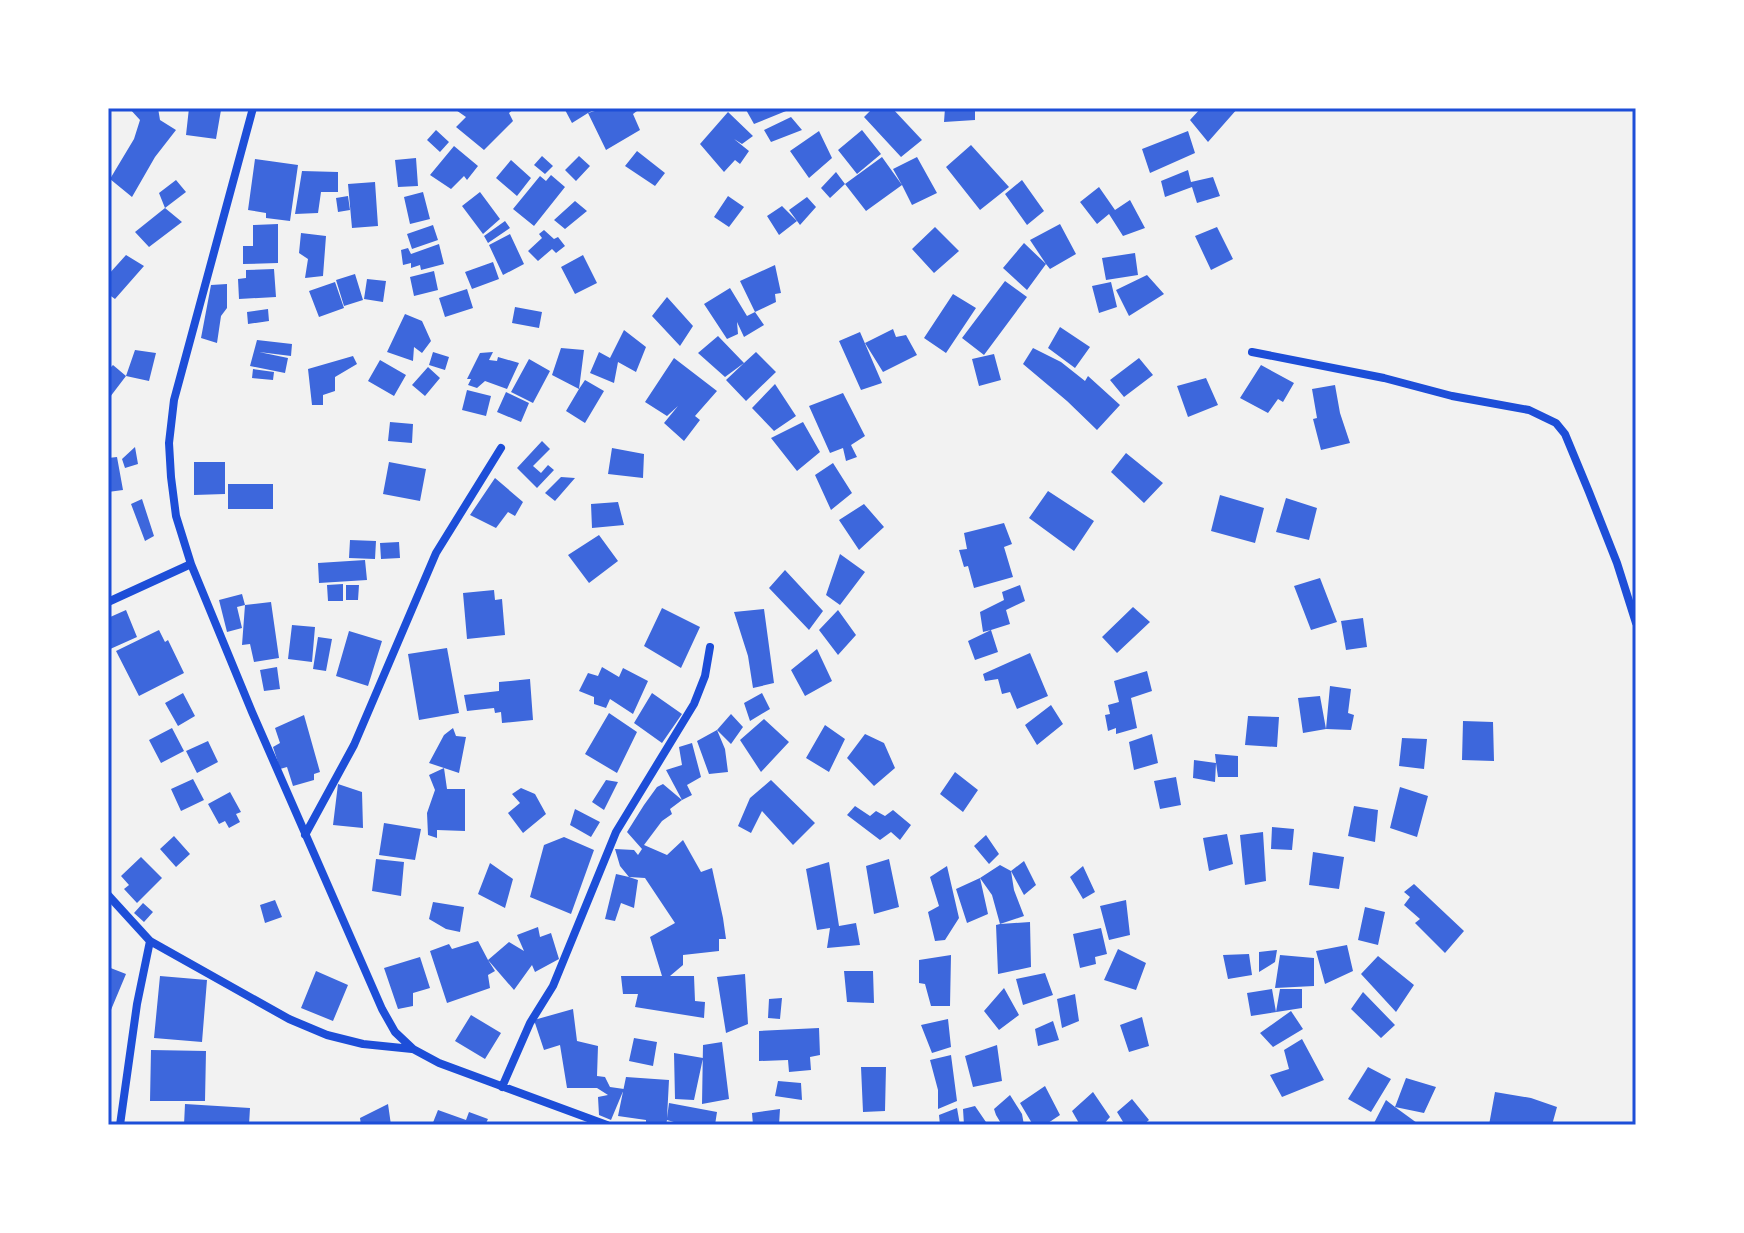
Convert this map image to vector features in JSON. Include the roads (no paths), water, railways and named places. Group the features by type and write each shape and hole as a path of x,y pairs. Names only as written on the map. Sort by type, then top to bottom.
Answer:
{"street":[{"path":"253,108 174,400 169,443 171,477 176,516 191,564 305,835 395,1032 413,1049 439,1063 607,1125"},
{"path":"1252,352 1529,410 1556,423 1565,434 1589,492 1636,623"},
{"path":"305,835 354,745 436,553 501,448"},
{"path":"108,602 191,564"},
{"path":"502,1087 530,1023 553,986 616,832 694,704 705,676 710,647"},
{"path":"108,895 150,941 289,1019 327,1035 363,1044 413,1049"},
{"path":"120,1125 137,1004 150,941"}]}
